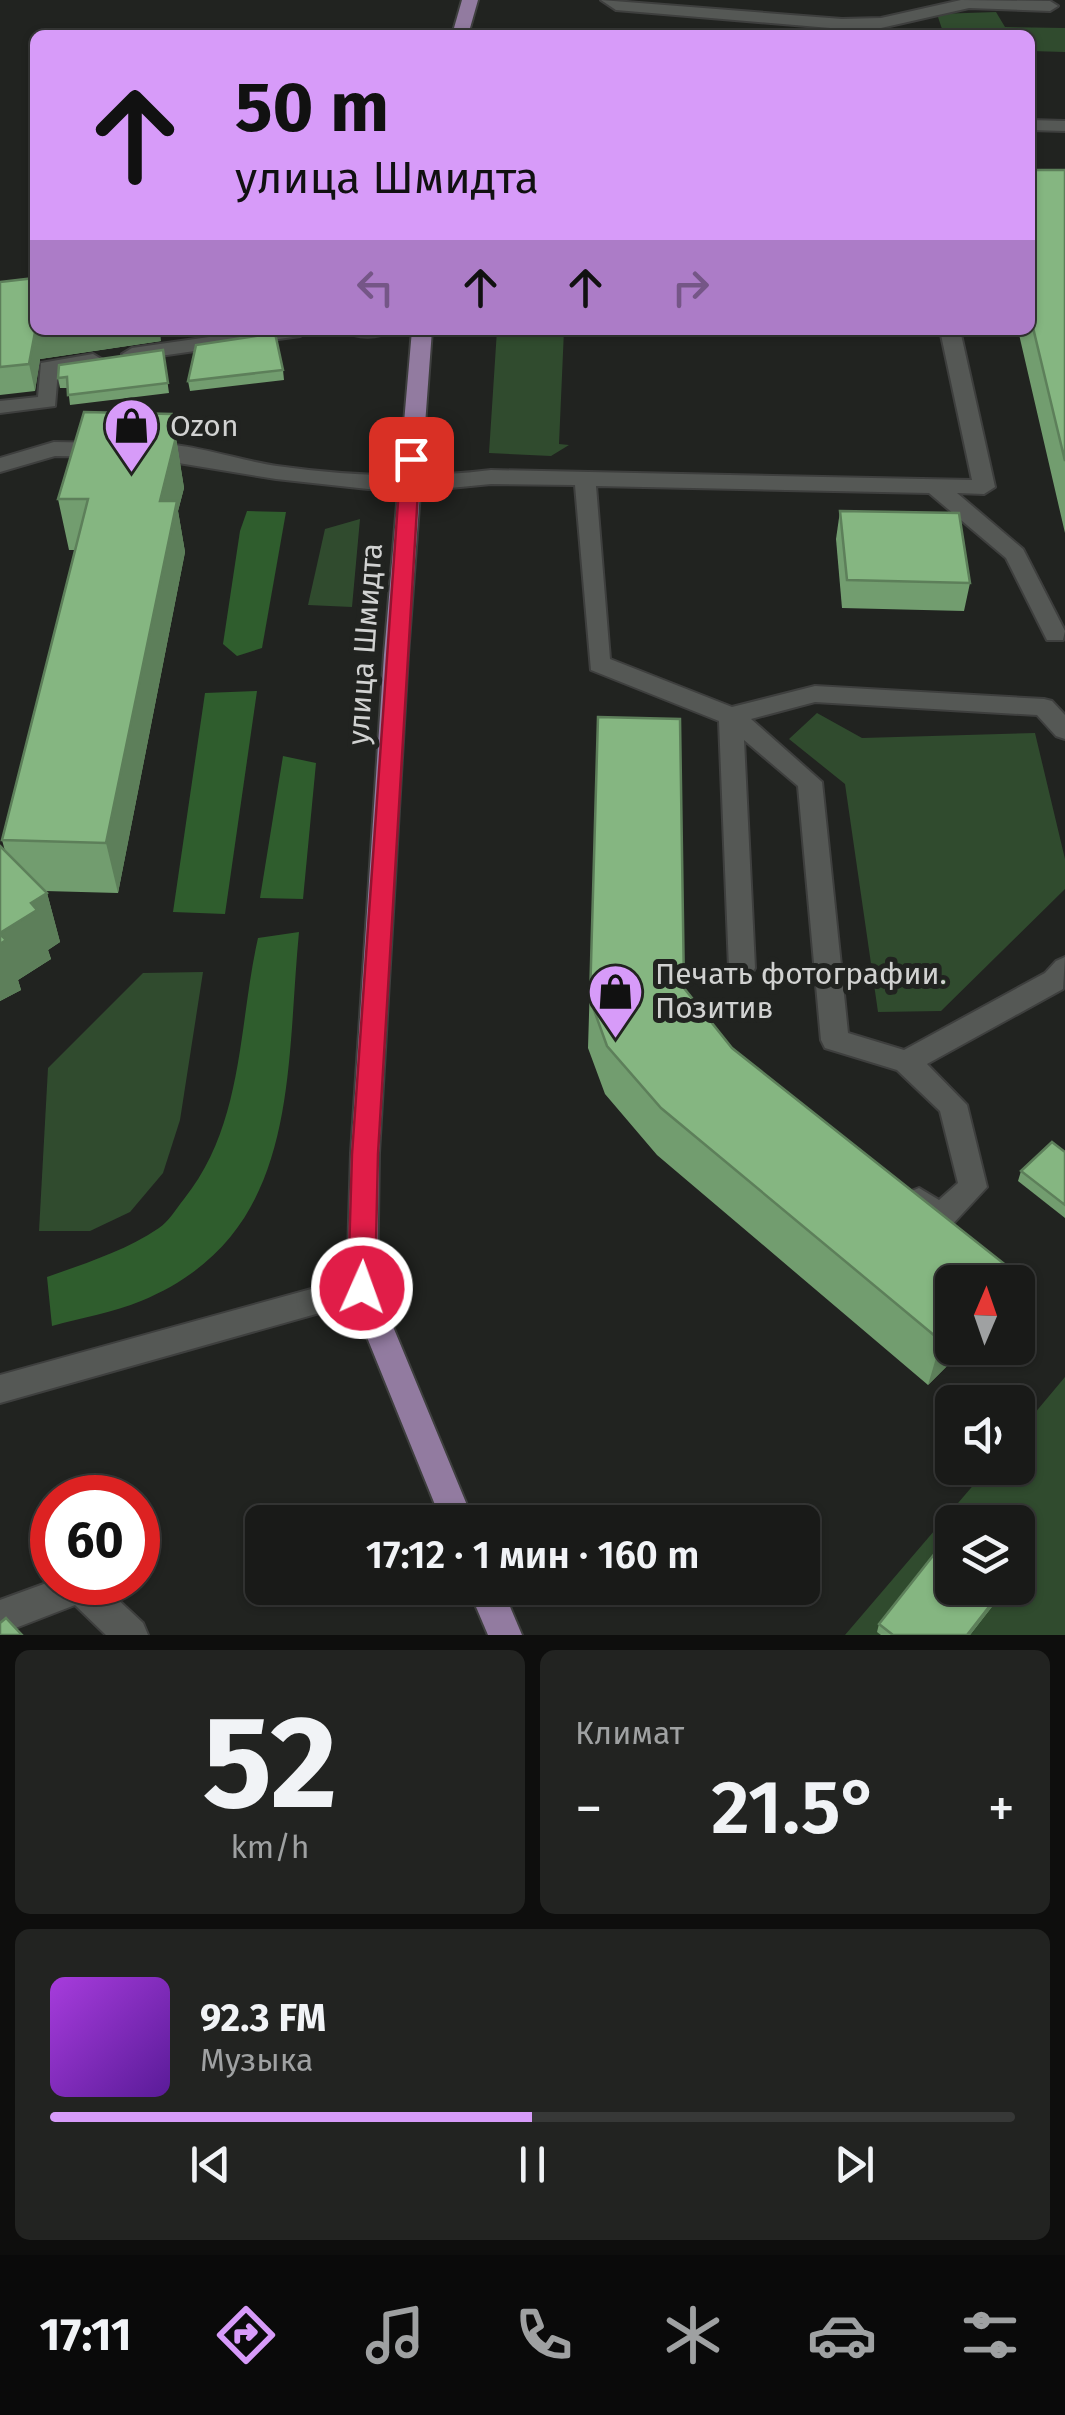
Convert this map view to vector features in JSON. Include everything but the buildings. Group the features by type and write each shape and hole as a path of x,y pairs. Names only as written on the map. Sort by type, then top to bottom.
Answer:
{"main road":[{"path":"461,30 470,0"},
{"name":"улица Шмидта","path":"362,1288 365,1154 422,335"},
{"path":"362,1288 451,1505"},
{"path":"492,1605 505,1635"}],"street":[{"path":"609,0 616,5 842,24 880,23 969,3 1050,6"},
{"path":"1035,125 1065,126"},
{"path":"0,408 48,402 48,367 266,335"},
{"path":"0,465 54,450 177,451 242,468 366,483 410,484 491,477 984,487 951,335"},
{"path":"585,479 598,664 731,716 810,782 835,1040 906,1062 953,1105 973,1187 940,1218 895,1182"},
{"path":"936,487 1016,554 1055,634"},
{"path":"731,716 815,694 1044,707 1065,730"},
{"path":"731,716 742,968"},
{"path":"906,1062 1054,981 1065,968"},
{"path":"0,1389 362,1288"},
{"path":"0,1617 80,1587 131,1635"}],"green space":[{"path":"996,12 1005,27 1065,28 1065,52 1035,51 1035,30 942,30 937,14"},
{"path":"497,335 564,335 559,444 569,445 551,456 489,453"},
{"path":"247,511 286,512 262,648 237,656 223,644 240,531"},
{"path":"360,519 352,607 308,605 325,529"},
{"path":"257,691 225,914 173,912 205,693"},
{"path":"817,713 862,738 1035,733 1065,859 1065,889 941,1011 878,1012 845,784 789,739"},
{"path":"283,756 316,763 303,899 260,898"},
{"path":"299,932 285,1095 275,1146 258,1193 231,1236 193,1272 141,1301 52,1326 47,1277 119,1250 159,1228 204,1170 229,1107 258,938"},
{"path":"203,972 180,1120 163,1173 130,1212 90,1231 39,1231 48,1068 143,973"},
{"path":"1065,1377 1065,1635 845,1635 935,1530 935,1605 1035,1605 1035,1505 956,1505 973,1485 1035,1485 1035,1413"}],"place":[{"name":"Ozon","path":"131,475"},
{"name":"Печать фотографии. Позитив","path":"616,1040"}],"route":[{"path":"362,1288 365,1154 411,459"}]}
